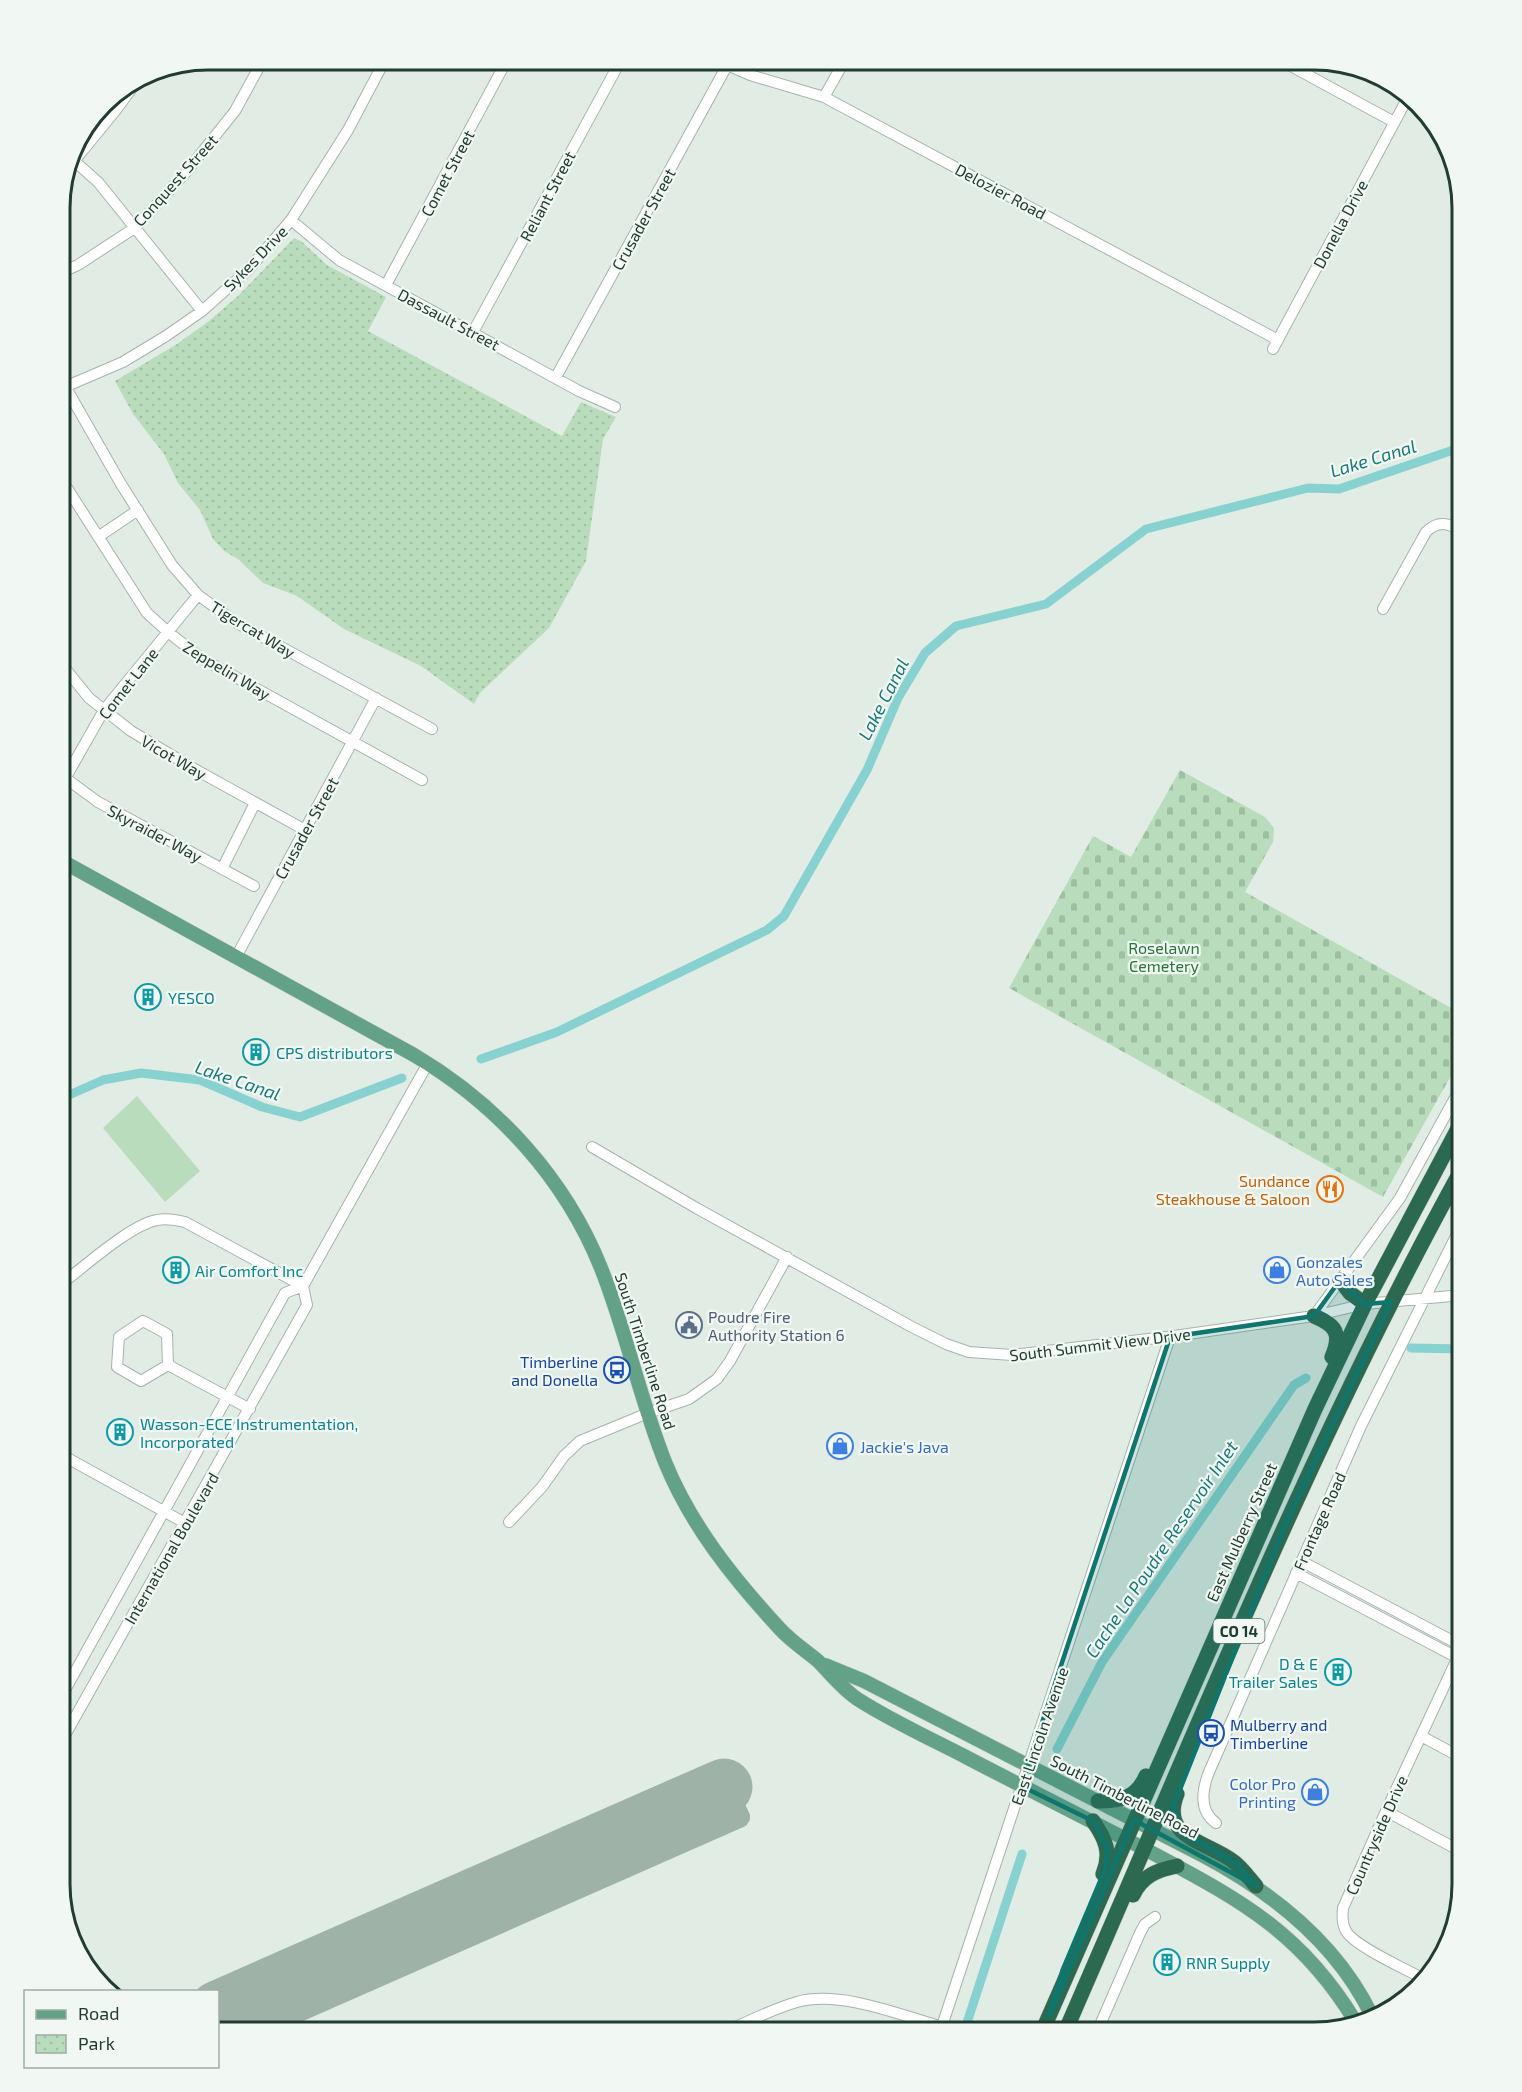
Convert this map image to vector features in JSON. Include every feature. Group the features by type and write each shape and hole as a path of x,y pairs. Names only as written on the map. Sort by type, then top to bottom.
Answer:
{"highway":[{"name":"East Mulberry Street","path":"1046,2022 1315,1409 1365,1304 1451,1142"},
{"name":"CO 14","path":"1069,2022 1284,1528 1358,1368 1451,1190"},
{"path":"1340,1280 1350,1293 1365,1304"},
{"path":"1314,1316 1335,1328 1337,1339 1335,1350 1322,1380 1315,1409"},
{"path":"1098,1801 1120,1801 1128,1798 1144,1781 1209,1631 1227,1606"},
{"path":"1233,1645 1215,1703 1175,1798 1172,1814 1180,1831 1234,1862 1256,1886"},
{"path":"1049,2016 1062,1969 1106,1867 1108,1853 1106,1842 1093,1821"},
{"path":"1077,2022 1136,1890 1151,1873 1177,1866"}],"main road":[{"name":"South Timberline Road","path":"71,866 428,1063 460,1085 518,1137 542,1166 572,1210 601,1269 648,1413 670,1473 685,1503 712,1549 783,1633 856,1698 1021,1786 1093,1821 1251,1908 1275,1926 1315,1965 1352,2016"},
{"name":"South Timberline Road","path":"818,1662 864,1681 1029,1765 1210,1859 1256,1886 1314,1934 1339,1962 1369,2010"}],"street":[{"name":"Conquest Street","path":"71,268 136,226 187,171 235,111 257,70"},
{"name":"Sykes Drive","path":"71,385 123,362 166,336 202,311 248,270 291,220 348,130 380,70"},
{"name":"Comet Street","path":"386,285 501,70"},
{"name":"Reliant Street","path":"473,332 615,70"},
{"name":"Crusader Street","path":"556,377 725,70"},
{"name":"Delozier Road","path":"742,70 750,75 824,97 1276,345"},
{"path":"824,97 839,71"},
{"path":"1300,71 1394,122"},
{"path":"89,141 122,102"},
{"name":"Donella Drive","path":"1276,345 1404,105"},
{"path":"78,164 98,182 136,226 202,311"},
{"name":"Dassault Street","path":"291,220 339,260 579,391 615,407"},
{"name":"Tigercat Way","path":"71,401 172,565 198,595 237,623 432,729"},
{"name":"Zeppelin Way","path":"71,494 147,613 168,632 201,658 422,780"},
{"path":"98,537 138,510"},
{"path":"1383,609 1426,532 1437,524 1451,525"},
{"name":"Comet Lane","path":"71,763 104,710 198,595"},
{"name":"Vicot Way","path":"71,675 89,698 131,731 305,830"},
{"name":"Crusader Street","path":"236,957 376,698"},
{"name":"Skyraider Way","path":"71,781 98,801 254,886"},
{"path":"222,869 255,803"},
{"name":"International Boulevard","path":"70,1681 285,1293 303,1286 428,1063"},
{"path":"1314,1316 1400,1198 1451,1105"},
{"name":"South Summit View Drive","path":"592,1147 699,1209 933,1338 969,1352 1000,1355 1022,1354 1170,1337 1314,1316 1365,1304 1451,1296"},
{"path":"70,1277 136,1227 158,1219 185,1222 303,1286"},
{"name":"Frontage Road","path":"1216,1823 1206,1812 1203,1794 1205,1783 1361,1426 1451,1245"},
{"path":"509,1522 542,1487 564,1456 580,1441 688,1399 717,1379 730,1361 787,1257"},
{"name":"International Boulevard","path":"70,1726 307,1305 303,1286"},
{"path":"143,1321 167,1334 168,1365 141,1381 117,1367 119,1337 143,1321"},
{"name":"East Lincoln Avenue","path":"943,2022 1170,1337"},
{"path":"168,1365 250,1409"},
{"path":"70,1460 185,1523"},
{"path":"1301,1561 1451,1645"},
{"path":"1296,1572 1451,1646"},
{"name":"Countryside Drive","path":"1416,1975 1355,1941 1343,1924 1343,1908 1451,1670"},
{"path":"1421,1736 1451,1752"},
{"path":"1386,1811 1451,1846"},
{"path":"1101,2022 1140,1932 1145,1924 1155,1917"},
{"path":"750,2021 797,2002 815,1999 862,2004 918,2022"}],"highlighted area":[{"path":"1340,1280 1365,1304 1391,1302 1284,1528 1173,1807 1180,1831 1235,1862 1256,1886 1134,1820 1049,2016 1063,1969 1106,1867 1107,1848 1093,1821 1021,1786 1170,1337 1314,1316"}],"green space":[{"path":"294,238 301,241 327,265 386,297 368,331 562,436 581,402 616,417 603,439 586,561 549,628 480,693 474,704 421,666 344,629 297,596 263,583 238,559 224,551 213,539 200,510 178,483 164,454 133,414 115,381 177,344 209,321 239,295"},
{"name":"Roselawn Cemetery","path":"1180,770 1265,817 1274,828 1273,842 1245,892 1451,1008 1451,1076 1383,1197 1009,988 1093,836 1131,857"},
{"path":"137,1096 200,1171 165,1202 103,1128"}],"waterway":[{"name":"Lake Canal","path":"481,1059 557,1032 767,930 784,916 867,770 898,698 925,653 956,626 1046,604 1146,529 1308,488 1339,489 1451,451"},
{"name":"Lake Canal","path":"70,1094 103,1080 141,1073 200,1080 262,1107 300,1117 402,1078"},
{"name":"Cache La Poudre Reservoir Inlet","path":"1411,1348 1451,1349"},
{"name":"Cache La Poudre Reservoir Inlet","path":"1057,1749 1102,1662 1294,1385 1306,1378"},
{"name":"Cache La Poudre Reservoir Inlet","path":"967,2022 1022,1854"}],"taxiway":[{"path":"276,2021 739,1817 724,1787"}],"runway":[{"path":"219,2009 724,1787"}],"place":[{"name":"YESCO","path":"148,997"},
{"name":"CPS distributors","path":"256,1052"},
{"name":"Sundance Steakhouse & Saloon","path":"1330,1189"},
{"name":"Air Comfort Inc","path":"176,1270"},
{"name":"Gonzales Auto Sales","path":"1277,1270"},
{"name":"Poudre Fire Authority Station 6","path":"689,1325"},
{"name":"Timberline and Donella","path":"617,1370"},
{"name":"Wasson-ECE Instrumentation, Incorporated","path":"120,1432"},
{"name":"Jackie's Java","path":"840,1446"},
{"name":"D & E Trailer Sales","path":"1338,1672"},
{"name":"Mulberry and Timberline","path":"1211,1733"},
{"name":"Color Pro Printing","path":"1315,1792"},
{"name":"RNR Supply","path":"1167,1962"}]}
